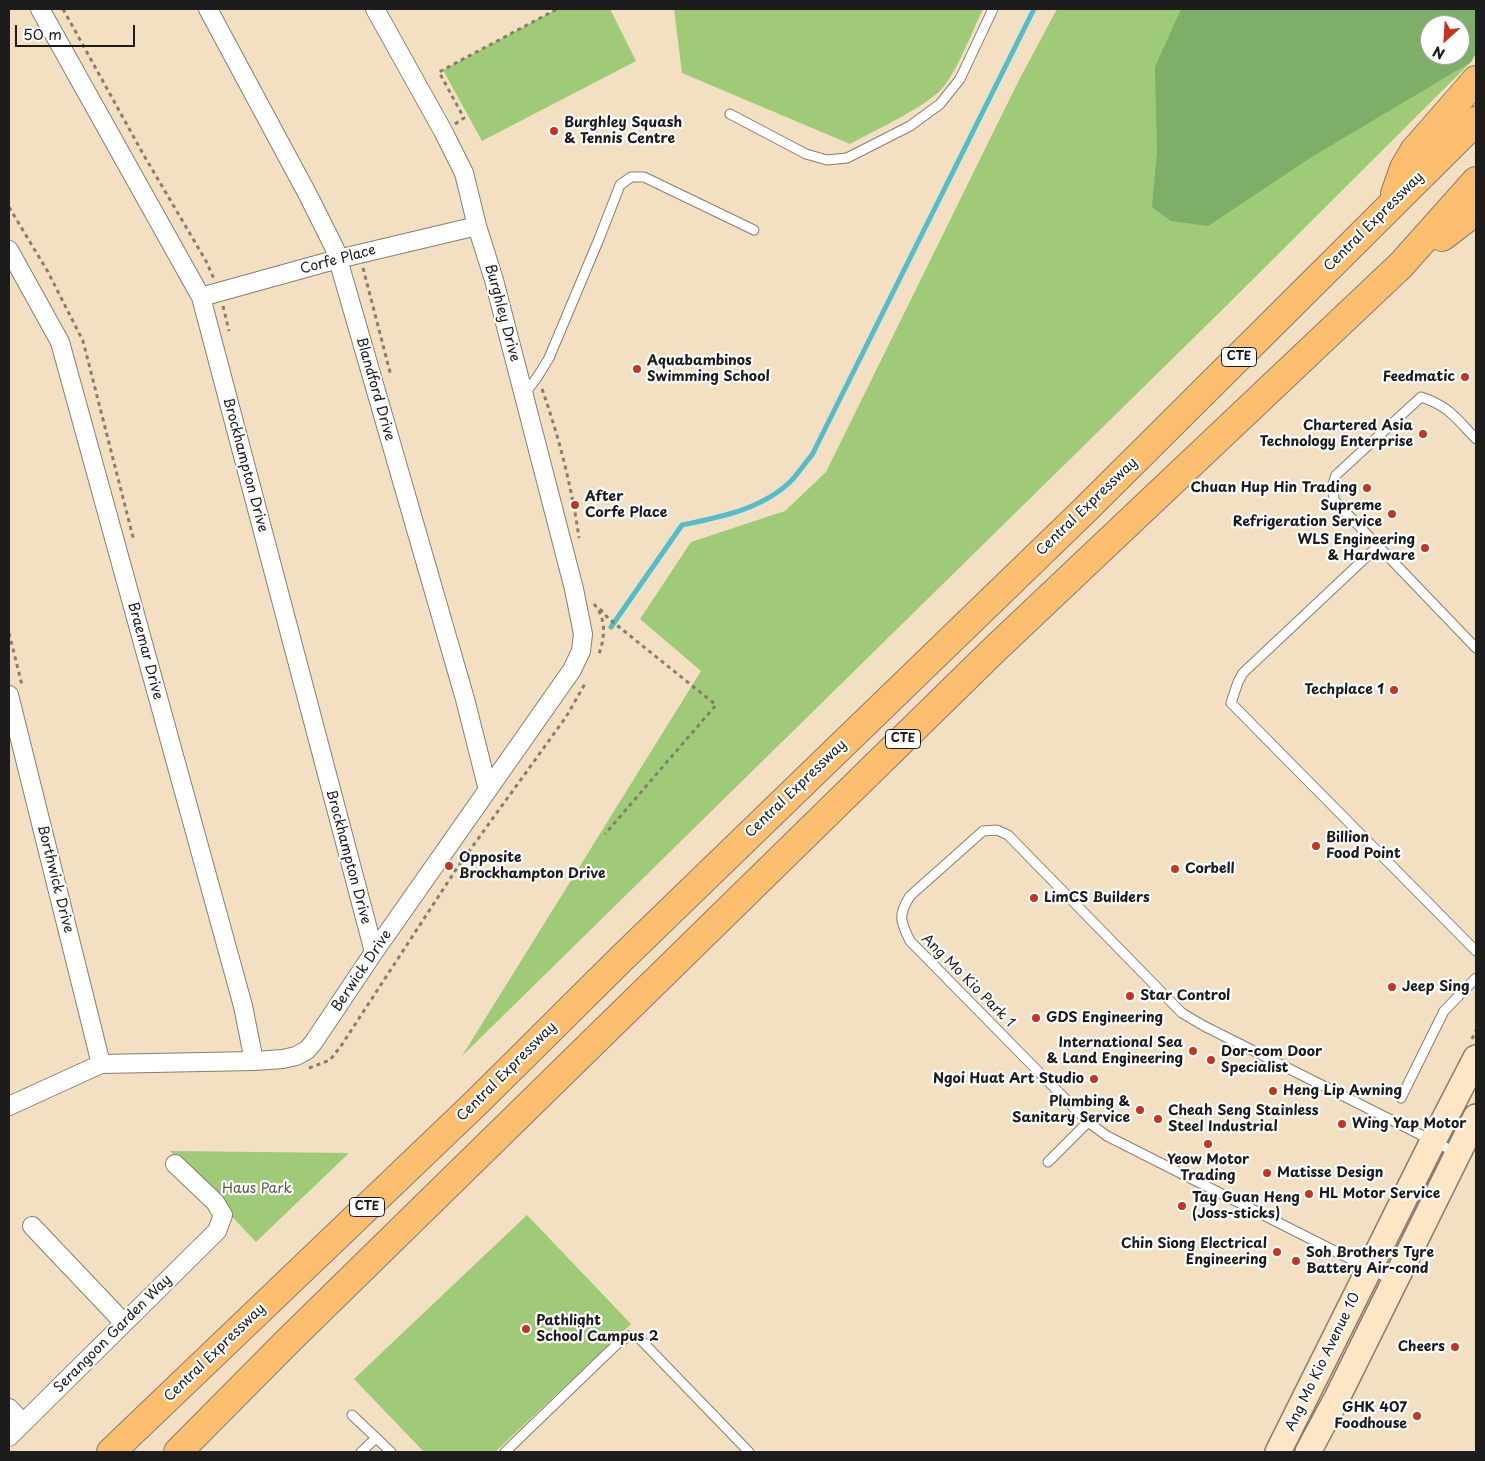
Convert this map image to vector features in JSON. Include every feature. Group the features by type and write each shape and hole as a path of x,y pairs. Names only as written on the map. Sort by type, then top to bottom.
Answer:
{"highway":[{"path":"1391,205 1404,168 1414,151 1476,80"},
{"name":"Central Expressway","path":"111,1452 478,1101 620,959 1086,509 1476,121"},
{"name":"CTE","path":"178,1452 287,1342 995,649 1401,265 1476,181"},
{"path":"1401,265 1451,231 1476,211"}],"main road":[{"name":"Ang Mo Kio Avenue 10","path":"1278,1452 1476,1058"},
{"name":"Ang Mo Kio Avenue 10","path":"1308,1452 1337,1398 1476,1117"}],"street":[{"name":"Brockhampton Drive","path":"40,9 200,297 374,952"},
{"name":"Blandford Drive","path":"208,9 308,194 338,259 465,699 488,790"},
{"name":"Burghley Drive","path":"375,9 452,125 477,226 494,280 574,589 583,634"},
{"name":"Corfe Place","path":"200,297 338,259 477,226"},
{"name":"Braemar Drive","path":"9,250 60,342 243,1006 254,1061"},
{"name":"Berwick Drive","path":"9,1106 101,1064 254,1061 296,1056 306,1050 314,1043 374,952 572,670 581,651 583,634"},
{"name":"Borthwick Drive","path":"9,695 101,1064"},
{"name":"Serangoon Garden Way","path":"9,1437 217,1231 223,1215 215,1202 175,1164"},
{"path":"32,1226 124,1323"},
{"path":"9,1408 23,1423"}],"lane":[{"path":"730,114 816,158 838,160 852,156 910,126 940,104 960,79 993,9"},
{"path":"524,395 549,358 620,184 631,177 644,177 754,230"},
{"path":"1476,439 1446,408 1434,401 1420,397 1336,475 1333,484 1334,500 1476,648"},
{"path":"1378,546 1243,673 1231,703 1476,951"},
{"name":"Ang Mo Kio Park 1","path":"1395,1281 1107,1136 1088,1122 910,940 901,925 902,910 910,896 983,831 997,830 1008,835 1182,1013 1204,1026 1457,1153"},
{"path":"1401,1098 1444,1011 1476,978"},
{"path":"1048,1162 1088,1122"},
{"path":"505,1452 616,1345 628,1336 639,1338 749,1452"},
{"path":"352,1415 391,1452"},
{"path":"361,1452 376,1438"}],"path":[{"path":"452,125 464,118 439,72 557,9"},
{"path":"538,376 552,416 576,513 580,541"},
{"path":"594,603 600,610 604,631 598,656"},
{"path":"605,834 716,705 608,618"},
{"path":"305,1069 313,1068 330,1060 341,1046 457,868 566,717 586,680"}],"green space":[{"path":"557,9 610,9 636,61 482,141 443,70"},
{"path":"674,9 983,9 956,67 938,93 915,109 850,144 682,73"},
{"path":"1057,9 1476,9 1476,51 1470,63 1470,15 1420,15 1420,65 1468,65 1219,313 462,1056 701,671 640,619 691,542 785,511 826,472 1019,80"},
{"path":"1181,9 1476,9 1476,53 1471,62 1470,15 1420,15 1420,65 1466,65 1310,158 1208,226 1171,221 1152,207 1157,152 1155,67"},
{"name":"Haus Park","path":"170,1151 349,1153 256,1242"},
{"path":"527,1215 631,1324 495,1452 424,1452 354,1379"}],"waterway":[{"path":"611,627 682,525 712,519 755,505 781,490 792,480 812,455 1034,9"}],"place":[{"name":"Burghley Squash & Tennis Centre","path":"554,131"},
{"name":"Aquabambinos Swimming School","path":"637,369"},
{"name":"Feedmatic","path":"1465,377"},
{"name":"Chartered Asia Technology Enterprise","path":"1423,434"},
{"name":"Chuan Hup Hin Trading","path":"1367,488"},
{"name":"After Corfe Place","path":"575,505"},
{"name":"Supreme Refrigeration Service","path":"1392,514"},
{"name":"WLS Engineering & Hardware","path":"1425,548"},
{"name":"Techplace 1","path":"1394,690"},
{"name":"Billion Food Point","path":"1316,846"},
{"name":"Opposite Brockhampton Drive","path":"449,866"},
{"name":"Corbell","path":"1175,869"},
{"name":"LimCS Builders","path":"1034,898"},
{"name":"Jeep Sing","path":"1392,987"},
{"name":"Star Control","path":"1130,996"},
{"name":"GDS Engineering","path":"1036,1018"},
{"name":"International Sea & Land Engineering","path":"1193,1051"},
{"name":"Dor-com Door Specialist","path":"1211,1060"},
{"name":"Ngoi Huat Art Studio","path":"1094,1079"},
{"name":"Heng Lip Awning","path":"1273,1091"},
{"name":"Plumbing & Sanitary Service","path":"1140,1110"},
{"name":"Cheah Seng Stainless Steel Industrial","path":"1158,1119"},
{"name":"Wing Yap Motor","path":"1342,1124"},
{"name":"Yeow Motor Trading","path":"1208,1144"},
{"name":"Matisse Design","path":"1267,1173"},
{"name":"HL Motor Service","path":"1309,1194"},
{"name":"Tay Guan Heng (Joss-sticks)","path":"1182,1206"},
{"name":"Chin Siong Electrical Engineering","path":"1277,1252"},
{"name":"Soh Brothers Tyre Battery Air-cond","path":"1296,1261"},
{"name":"Pathlight School Campus 2","path":"526,1329"},
{"name":"Cheers","path":"1455,1347"},
{"name":"GHK 407 Foodhouse","path":"1417,1416"}]}
